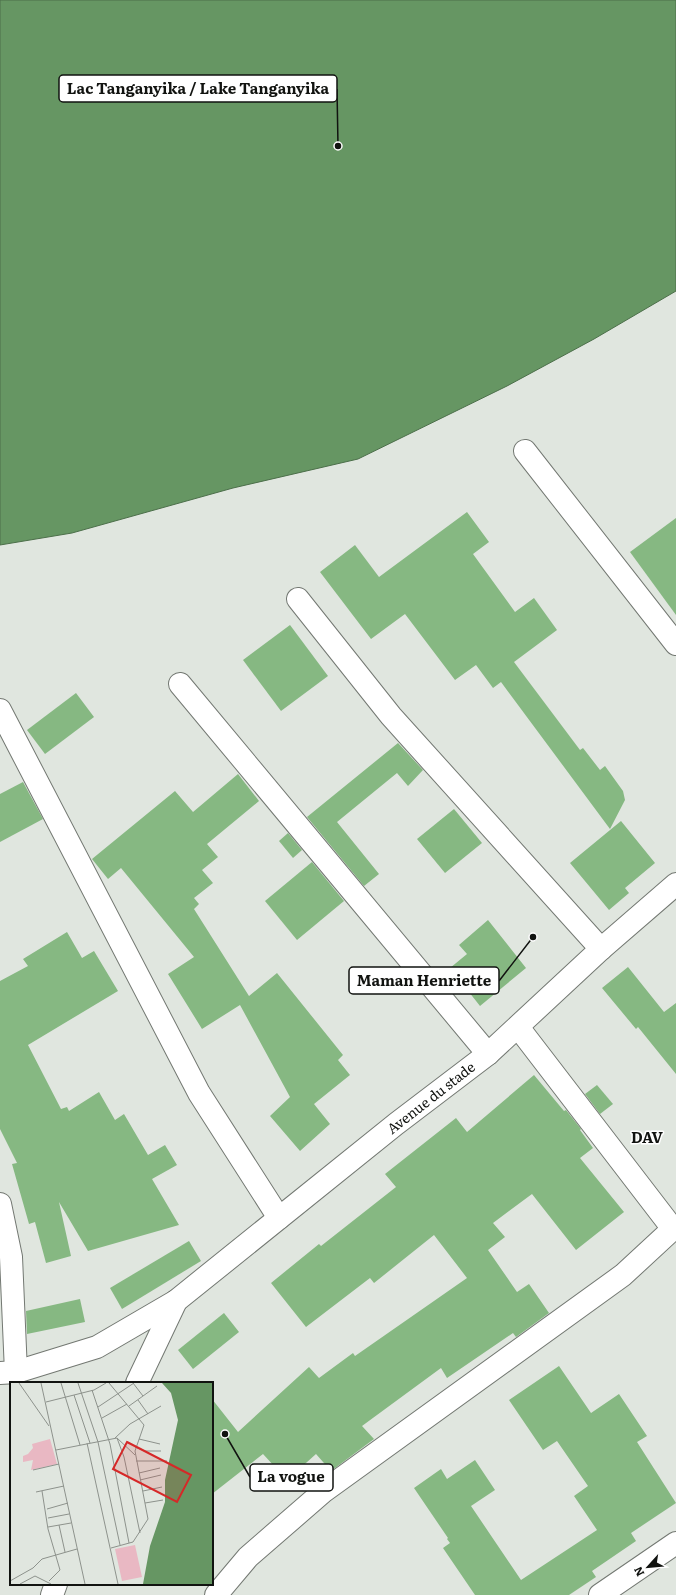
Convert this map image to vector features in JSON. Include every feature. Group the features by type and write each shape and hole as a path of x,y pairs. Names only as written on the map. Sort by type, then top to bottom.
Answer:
{"street":[{"path":"525,451 676,644"},
{"path":"298,599 391,716 601,949"},
{"path":"180,684 488,1054"},
{"path":"0,710 199,1093 279,1218"},
{"name":"Avenue du stade","path":"8,1373 97,1347 176,1301 396,1124 488,1054 601,949 676,884"},
{"path":"216,1595 248,1557 324,1491 623,1275 674,1227 518,1027"},
{"path":"0,1204 11,1257 8,1373"},
{"path":"137,1382 176,1301"},
{"path":"600,1595 676,1543"},
{"path":"52,1595 56,1585"}],"shaded area":[{"path":"0,0 676,0 676,291 594,339 507,386 358,459 233,488 72,533 0,545"}],"building":[{"path":"467,512 489,542 473,554 515,612 534,598 557,630 514,662 580,750 583,748 600,770 605,766 623,791 625,800 610,829 501,682 493,688 476,665 455,680 405,614 371,639 320,572 355,545 379,577"},
{"path":"676,518 676,615 630,552"},
{"path":"290,625 328,676 281,711 243,660"},
{"path":"76,693 94,717 45,754 27,730"},
{"path":"398,743 423,770 408,786 397,773 337,822 379,874 364,886 307,817"},
{"path":"238,774 259,801 207,844 218,857 202,870 213,883 194,898 199,904 194,909 249,996 277,973 343,1055 338,1060 350,1075 314,1104 330,1124 300,1151 270,1116 290,1097 240,1005 202,1029 168,974 194,957 121,868 108,879 92,859 175,791 193,812"},
{"path":"23,782 43,819 0,842 0,794"},
{"path":"454,809 482,843 445,873 417,839"},
{"path":"621,821 655,863 625,888 629,893 609,910 570,863"},
{"path":"288,833 302,850 293,858 279,841"},
{"path":"312,862 344,901 297,940 265,901"},
{"path":"488,920 526,968 480,1006 450,968 467,954 459,945"},
{"path":"67,932 82,958 94,951 118,991 28,1045 61,1109 67,1107 69,1111 99,1092 115,1120 124,1114 148,1155 165,1145 177,1165 152,1179 179,1225 88,1251 59,1202 71,1256 46,1263 35,1222 29,1224 12,1164 17,1163 0,1129 0,981 28,966 23,959"},
{"path":"628,967 664,1012 676,1003 676,1074 638,1027 636,1029 602,988"},
{"path":"534,1075 581,1129 580,1130 593,1148 580,1158 624,1212 576,1250 532,1194 493,1223 505,1237 488,1250 517,1292 529,1284 549,1313 516,1337 513,1333 447,1378 441,1368 362,1426 374,1439 331,1471 316,1454 287,1480 263,1454 213,1493 213,1400 238,1432 309,1367 319,1378 353,1353 355,1356 467,1278 434,1235 374,1283 370,1278 306,1327 271,1283 319,1244 321,1246 396,1187 385,1174 456,1118 467,1132"},
{"path":"597,1085 613,1104 600,1114 585,1094"},
{"path":"189,1241 201,1261 122,1309 110,1288"},
{"path":"80,1299 85,1322 27,1334 26,1311"},
{"path":"224,1313 239,1332 193,1369 178,1350"},
{"path":"559,1366 591,1413 619,1394 647,1436 637,1442 676,1503 631,1533 636,1541 592,1571 596,1577 569,1595 475,1595 443,1548 450,1543 447,1539 448,1538 414,1488 441,1469 447,1479 475,1460 495,1490 471,1506 521,1580 597,1530 574,1496 588,1486 557,1441 543,1450 509,1400"}],"place":[{"name":"Lac Tanganyika / Lake Tanganyika","path":"338,146"},
{"name":"Maman Henriette","path":"533,937"},
{"name":"La vogue","path":"225,1434"}],"district":[{"name":"DAV","path":"647,1138"}]}
